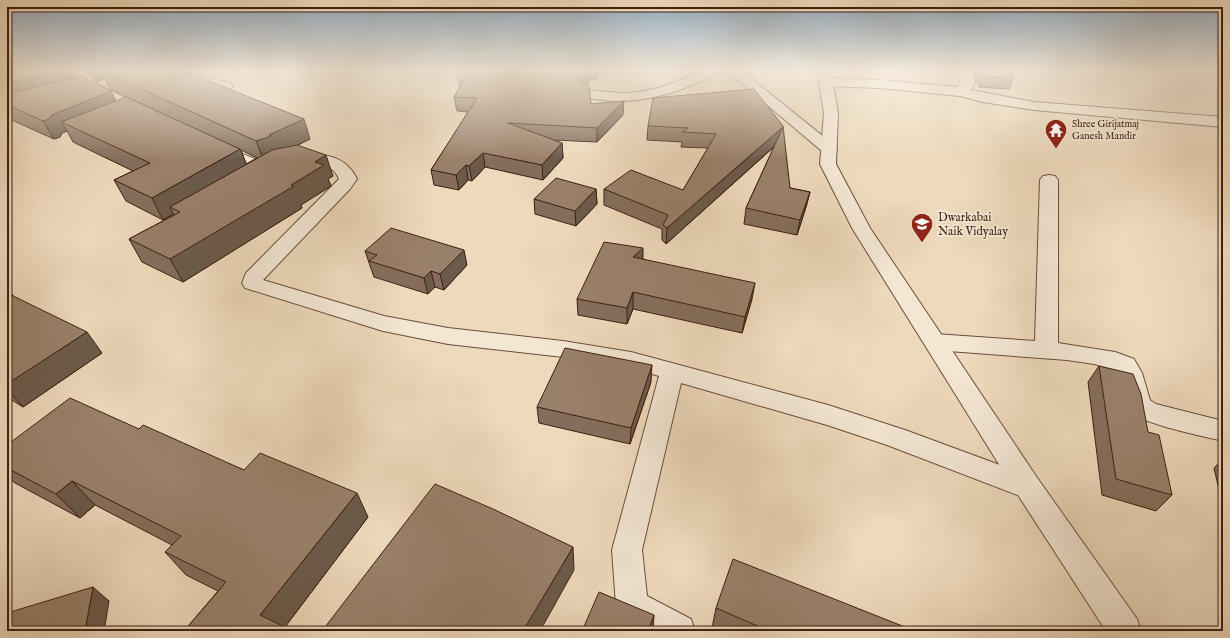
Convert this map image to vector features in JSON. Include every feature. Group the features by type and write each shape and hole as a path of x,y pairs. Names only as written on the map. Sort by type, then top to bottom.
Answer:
{"street":[{"path":"119,101 158,120"},
{"path":"770,101 829,149"},
{"path":"829,101 831,114 828,164 861,228 1028,487 1125,631"},
{"path":"1001,101 1034,106 1223,122"},
{"path":"116,118 136,110"},
{"path":"201,140 276,165"},
{"path":"245,182 276,165 308,159 332,162 341,166 346,171 348,178 337,192 253,278 252,283 256,285 384,323 448,336 556,348 623,359 842,419 896,437 1028,487"},
{"path":"1046,350 1049,180"},
{"path":"935,342 1046,350 1107,357 1117,360 1126,366 1140,406 1150,412 1223,431"},
{"path":"672,372 628,550 632,605 679,631"}],"building":[{"path":"7,101 87,101 52,115 49,119 43,121 7,105"},
{"path":"116,101 134,101 240,149 152,198 114,180 150,163 61,122"},
{"path":"167,101 258,101 304,119 269,135 271,136 256,141"},
{"path":"475,101 591,101 591,104 624,101 597,128 508,123 562,143 542,165 483,153 469,166 466,165 456,175 431,170"},
{"path":"653,101 763,101 783,126 790,188 810,192 800,220 746,208 783,127 667,228 663,225 668,215 604,189 631,170 683,190 716,134 682,132 688,128 648,126"},
{"path":"297,145 326,155 315,162 324,165 291,185 294,186 170,259 129,239 180,212 170,207 272,150"},
{"path":"556,178 596,189 575,211 534,199"},
{"path":"391,228 464,250 440,274 431,271 424,278 369,261 377,255 365,251"},
{"path":"604,242 643,248 633,257 755,283 745,317 633,292 627,308 577,299"},
{"path":"7,293 87,332 7,384"},
{"path":"565,348 652,365 631,428 537,407"},
{"path":"1099,366 1133,374 1141,394 1148,432 1159,435 1172,495 1116,479"},
{"path":"70,398 139,429 143,425 244,470 260,453 357,493 260,615 293,631 184,631 226,582 165,552 181,536 72,481 56,494 7,468 7,445"},
{"path":"435,484 493,509 573,547 523,631 322,631"},
{"path":"733,559 915,631 769,631 716,608"},
{"path":"93,587 85,631 7,631 7,613"},
{"path":"599,592 654,615 648,631 582,631"}],"place":[{"name":"Shree Girijatmaj Ganesh Mandir","path":"1056,150"},
{"name":"Dwarkabai Naik Vidyalay","path":"922,244"}]}
